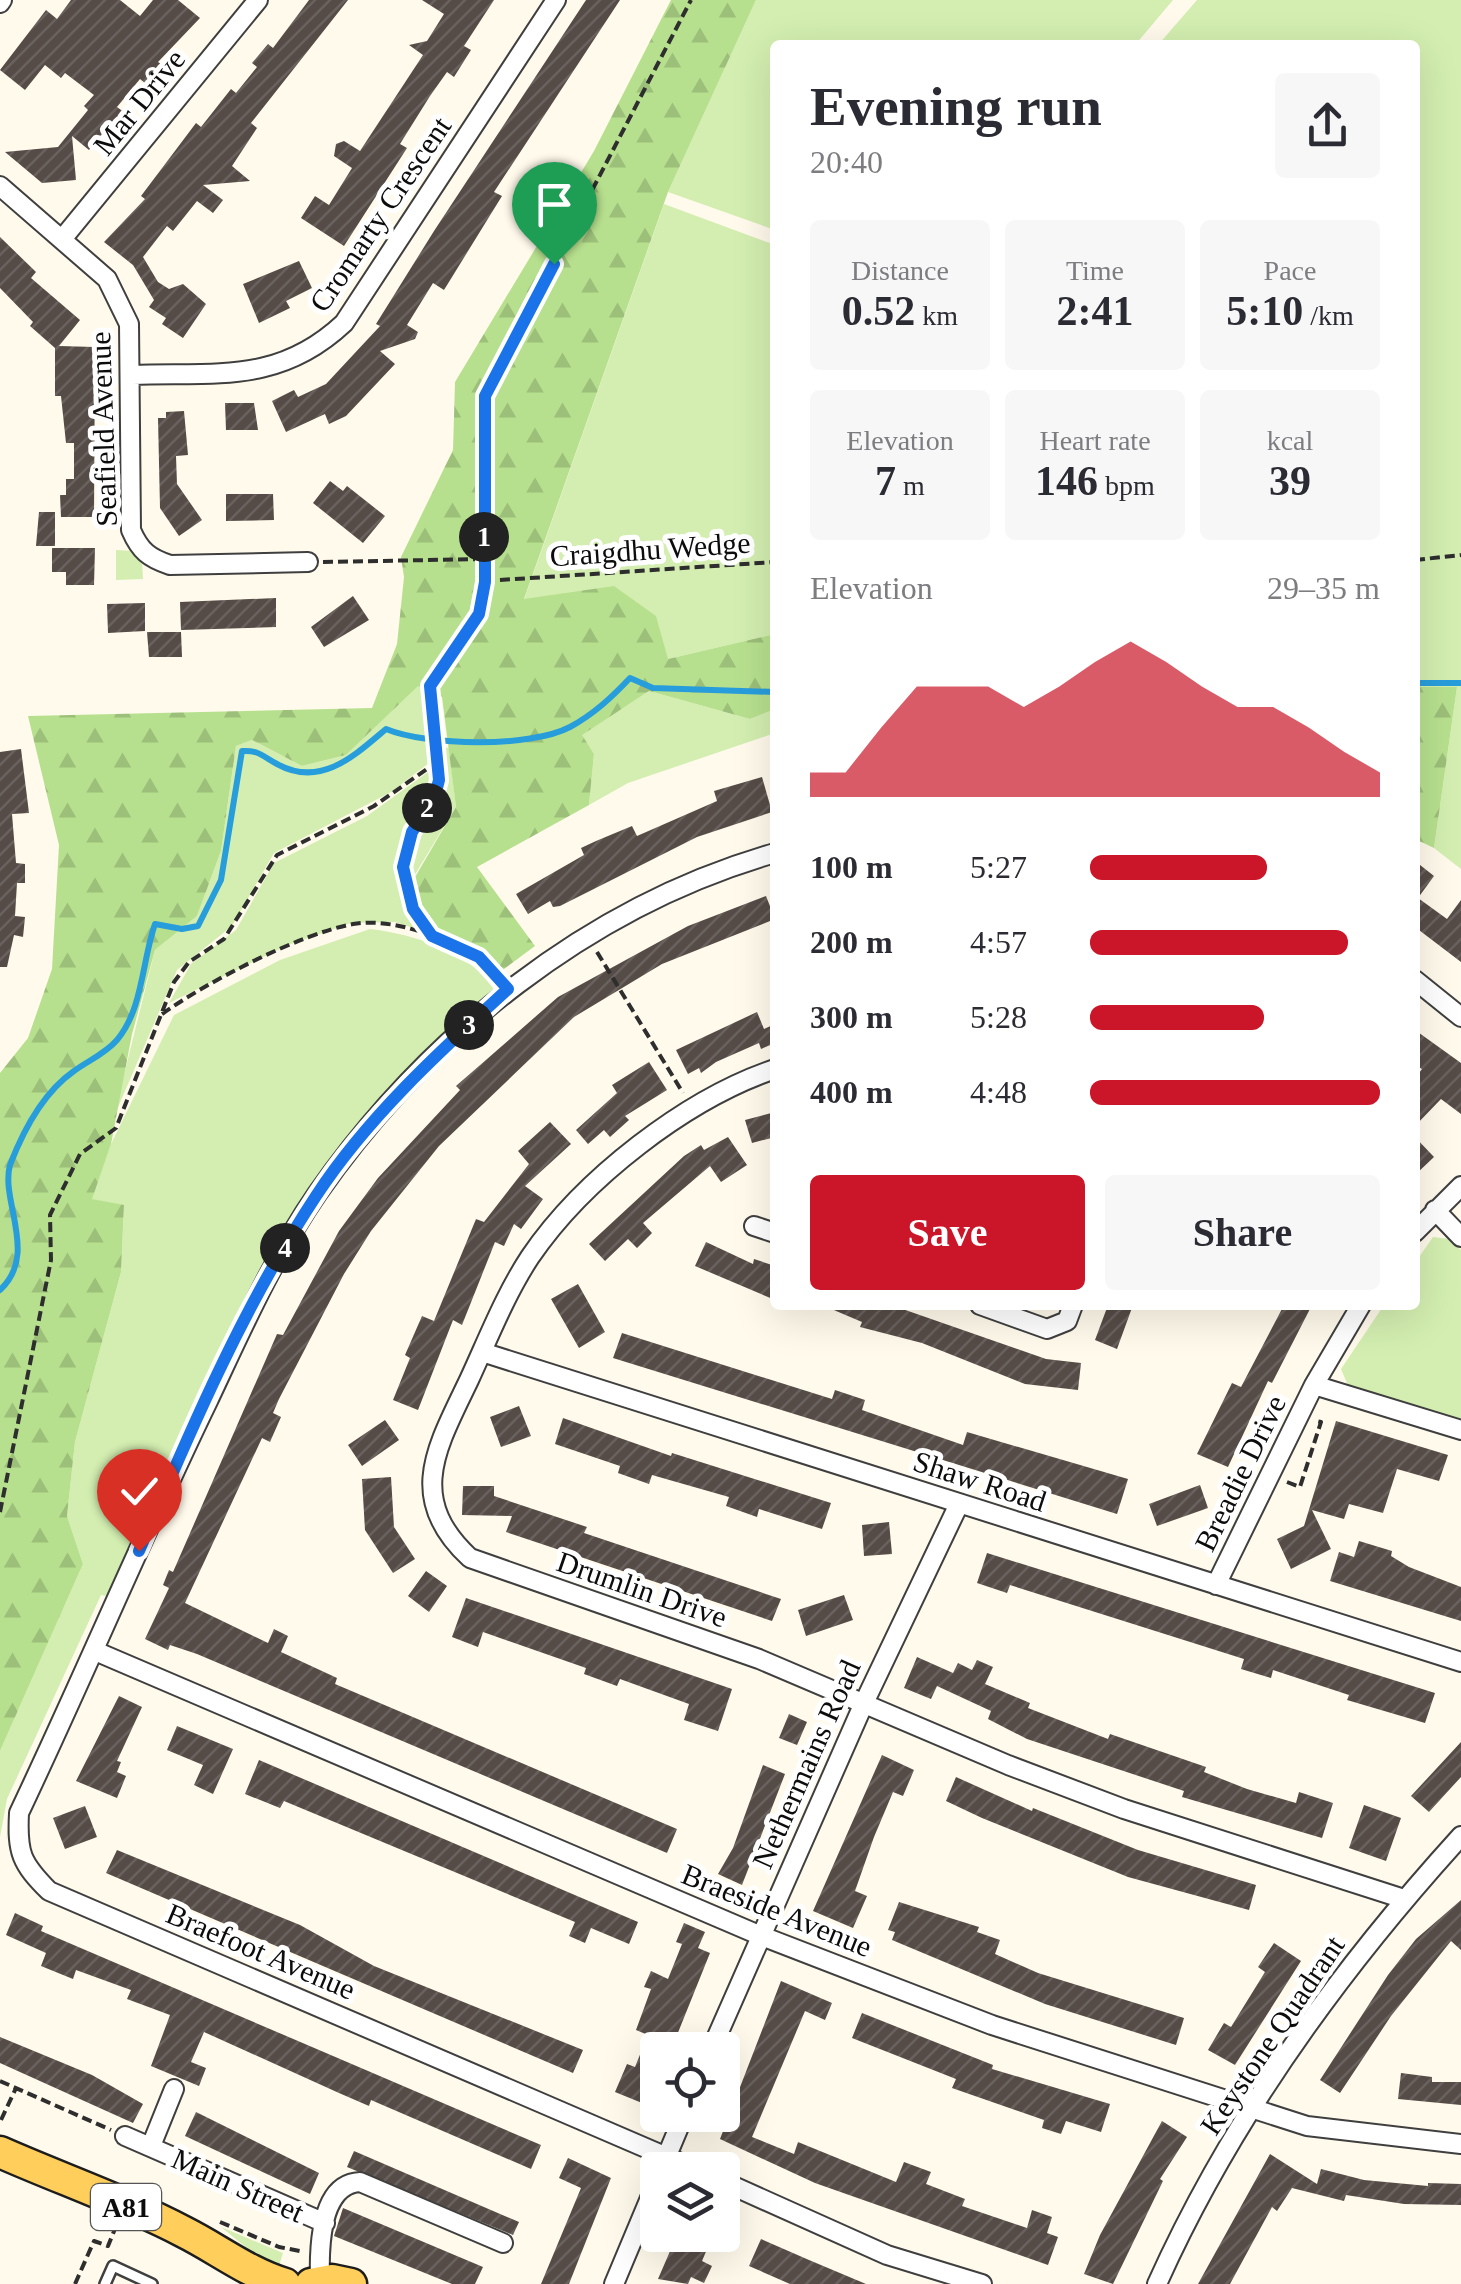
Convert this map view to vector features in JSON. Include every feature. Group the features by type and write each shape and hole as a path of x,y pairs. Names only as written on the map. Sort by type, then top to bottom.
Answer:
{"main road":[{"name":"A81","path":"0,2152 183,2232 233,2272 254,2267 285,2284"},
{"path":"316,2282 351,2284"}],"street":[{"name":"Mar Drive","path":"63,238 258,0"},
{"name":"Cromarty Crescent","path":"133,375 266,370 320,345 344,323 556,0"},
{"name":"Seafield Avenue","path":"0,186 107,279 130,324 132,530 138,546 150,558 170,565 312,562"},
{"name":"Braefoot Avenue","path":"640,2152 49,1891 24,1867 18,1841 19,1813 262,1286 318,1194 402,1093 508,989 631,910 770,855"},
{"path":"1420,984 1461,1017"},
{"name":"Drumlin Drive","path":"770,1072 744,1080 689,1109 616,1165 532,1256 482,1352 430,1472 432,1501 440,1522 470,1558 759,1659 1124,1808 1404,1899"},
{"path":"1420,1226 1461,1186"},
{"path":"1435,1210 1461,1236"},
{"path":"754,1226 770,1231"},
{"path":"995,1310 1047,1328 1067,1321 1071,1310"},
{"name":"Breadie Drive","path":"1216,1585 1314,1385 1358,1310"},
{"name":"Shaw Road","path":"482,1352 1461,1662"},
{"name":"Breadie Drive","path":"1314,1385 1461,1430"},
{"name":"Nethermains Road","path":"719,2032 864,1703 960,1504"},
{"name":"Braeside Avenue","path":"96,1651 759,1935 992,2025 1254,2112 1358,2135 1461,2144"},
{"name":"Keystone Quadrant","path":"1157,2284 1193,2204 1349,1965 1461,1836"},
{"name":"Main Street","path":"150,2146 174,2090"},
{"name":"Main Street","path":"125,2136 325,2223"},
{"name":"Main Street","path":"316,2282 320,2235 339,2190 347,2183 360,2182 503,2243"},
{"path":"740,2189 886,2255 982,2284"},
{"path":"614,2284 640,2222"}],"lane":[{"path":"105,2284 112,2266 152,2284"}],"path":[{"path":"432,936 413,909 403,867 412,832 435,796 437,762 430,686 479,614 485,582 485,396 691,0"},
{"path":"1420,559 1461,555"},
{"path":"312,562 484,558"},
{"name":"Craigdhu Wedge","path":"485,582 770,562"},
{"path":"0,1512 51,1260 50,1215 80,1154 116,1128 181,972 224,939 278,856 374,806 437,762"},
{"path":"162,1014 192,993 270,956 354,924 403,925 432,936 479,957 508,989"},
{"path":"602,961 685,1096"},
{"path":"1282,1481 1300,1486 1321,1422 1312,1419"},
{"path":"0,2081 125,2136"},
{"path":"2,2120 16,2088"},
{"path":"219,2222 280,2247 309,2252"},
{"path":"74,2284 94,2241 108,2246"}],"green space":[{"path":"671,0 756,0 668,192 524,599 614,586 656,616 668,659 770,635 770,711 750,719 649,691 582,735 594,754 589,805 477,867 535,946 500,972 438,927 419,903 411,884 456,807 442,697 418,686 346,755 302,766 252,740 236,746 221,851 197,916 155,950 132,1034 111,1144 92,1199 124,1205 121,1272 75,1442 67,1516 83,1564 0,1751 0,1073 28,1038 52,969 59,845 28,716 372,708 397,644 404,577 401,557 453,450 455,382 594,151"},
{"path":"756,0 1173,0 1139,40 770,40 770,228 668,192"},
{"path":"1197,0 1461,0 1461,869 1434,848 1457,687 1420,687 1420,40 1162,40"},
{"path":"664,204 770,243 770,635 668,659 524,600"},
{"path":"116,550 133,551 142,562 143,579 116,580"},
{"path":"418,685 428,690 433,760 391,792 274,853 232,926 177,970 113,1119 155,950 197,916 221,851 236,746 252,740 302,766 346,755"},
{"path":"1420,687 1457,687 1434,848 1420,841"},
{"path":"649,691 750,719 770,711 770,735 628,783 589,805 594,754 581,735"},
{"path":"439,747 449,748 456,807 414,876 440,934 479,949 500,972 497,974 478,954 440,938 410,892 409,845 438,797"},
{"path":"435,767 432,794 409,832 402,862 411,905 428,933 395,922 351,923 288,945 169,1003 191,964 236,930 274,863 367,816"},
{"path":"370,929 440,947 472,966 495,991 436,1044 241,1312 15,1805 6,1840 12,1802 107,1596 101,1595 7,1799 0,1837 0,1751 83,1564 67,1516 75,1442 121,1272 124,1206 91,1199 111,1144 174,1015 280,960"},
{"path":"1433,1237 1450,1239 1461,1250 1461,1421 1349,1388 1341,1369 1381,1310 1420,1310 1420,1256"},
{"path":"221,2227 283,2253 277,2272"}],"building":[{"path":"71,0 120,0 140,16 153,0 178,0 200,18 158,62 161,64 146,84 140,79 117,107 125,113 110,131 107,128 89,150 72,136 76,180 42,183 5,152 58,147 88,110 84,106 94,95 65,73 61,78 45,65 25,90 0,70 46,10 57,19"},
{"path":"309,0 348,0 251,123 257,128 232,166 250,181 203,185 223,200 213,213 197,201 173,231 167,226 143,257 158,282 169,289 183,284 206,304 183,338 162,324 166,318 149,307 154,300 133,265 104,242 145,199 141,196 196,123 201,127 231,89 236,93 257,67 252,63 268,44 273,48"},
{"path":"422,0 494,0 464,46 471,50 454,77 447,72 430,96 400,144 407,148 344,246 301,218 315,196 329,205 352,168 334,156 336,144 344,141 360,151 423,55 409,45 427,41 444,14"},
{"path":"586,0 620,0 494,192 502,196 444,290 433,283 407,325 418,332 415,339 380,351 395,364 346,416 329,424 325,414 286,432 272,401 294,390 298,397 326,384 380,326 376,324 434,231"},
{"path":"0,237 36,272 31,278 80,320 59,346 95,347 94,517 61,517 60,495 66,495 66,479 74,479 74,443 66,443 61,396 55,396 55,348 30,326 33,322 0,288"},
{"path":"299,261 312,288 286,301 290,308 259,323 243,284"},
{"path":"225,403 254,403 258,430 226,430"},
{"path":"184,411 188,455 176,456 177,484 202,520 179,536 160,508 158,418 166,418 166,412"},
{"path":"330,481 343,491 347,486 385,516 363,543 313,503"},
{"path":"226,494 273,494 274,520 226,521"},
{"path":"39,512 55,512 55,546 36,546"},
{"path":"52,548 95,548 94,585 66,585 66,572 52,572"},
{"path":"353,596 369,620 324,647 311,627"},
{"path":"276,598 276,627 181,630 180,602"},
{"path":"145,603 145,631 108,633 107,604"},
{"path":"147,632 181,632 182,657 149,657"},
{"path":"21,749 29,813 12,814 16,863 25,864 25,883 17,883 15,916 25,917 23,937 14,935 7,967 0,967 0,752"},
{"path":"762,777 770,813 697,837 560,906 553,907 550,901 528,914 516,894 584,855 581,848 632,826 637,836 717,801 714,791"},
{"path":"1420,865 1434,876 1420,895"},
{"path":"766,896 770,906 770,921 662,964 574,1017 439,1146 371,1231 344,1274 279,1399 273,1413 281,1417 270,1442 262,1438 185,1603 268,1643 274,1629 288,1636 281,1652 337,1678 335,1684 677,1829 667,1853 197,1654 170,1645 168,1650 145,1639 169,1588 163,1585 169,1570 173,1572 277,1334 283,1335 339,1231 378,1178 460,1090 456,1086 558,997 688,926"},
{"path":"1420,899 1447,919 1461,900 1461,962 1420,931"},
{"path":"757,1012 764,1029 770,1026 770,1045 761,1049 759,1043 701,1073 699,1068 688,1074 676,1050"},
{"path":"1420,1034 1461,1063 1461,1114 1441,1099 1420,1121"},
{"path":"649,1062 667,1090 625,1116 629,1120 610,1137 604,1130 588,1144 576,1130 617,1093 612,1085"},
{"path":"770,1113 770,1138 752,1143 745,1120"},
{"path":"550,1122 571,1144 525,1186 543,1199 521,1229 514,1224 504,1246 495,1242 462,1325 453,1320 418,1410 393,1400 410,1358 405,1355 422,1316 434,1321 476,1219 484,1222 529,1164 518,1151"},
{"path":"728,1137 747,1165 721,1182 710,1166 643,1223 652,1233 637,1248 628,1239 605,1261 589,1244 684,1156 701,1145 704,1150"},
{"path":"1420,1142 1434,1157 1420,1170"},
{"path":"706,1242 753,1264 754,1259 770,1264 770,1298 695,1266"},
{"path":"578,1284 605,1332 579,1348 551,1299"},
{"path":"834,1310 905,1310 1046,1359 1081,1363 1078,1390 1025,1384 922,1343 860,1327 862,1322"},
{"path":"1106,1310 1131,1310 1117,1349 1095,1340"},
{"path":"1281,1310 1309,1310 1272,1383 1268,1381 1228,1467 1197,1454 1232,1383 1241,1387"},
{"path":"622,1333 832,1399 835,1390 865,1400 862,1410 963,1445 967,1432 1128,1479 1117,1514 613,1358"},
{"path":"519,1406 531,1436 501,1447 490,1417"},
{"path":"563,1418 671,1456 672,1453 831,1503 822,1529 759,1509 757,1517 726,1506 729,1497 652,1475 649,1484 618,1473 620,1466 555,1444"},
{"path":"385,1420 399,1440 362,1466 348,1445"},
{"path":"1336,1421 1448,1455 1439,1481 1397,1469 1383,1513 1349,1504 1344,1519 1312,1510 1331,1549 1291,1569 1277,1539 1304,1526"},
{"path":"391,1477 394,1527 415,1559 393,1573 365,1530 362,1479"},
{"path":"1200,1485 1208,1508 1157,1526 1149,1504"},
{"path":"463,1486 494,1486 494,1496 587,1527 584,1533 781,1599 772,1621 506,1532 512,1516 462,1515"},
{"path":"889,1522 892,1554 864,1556 862,1525"},
{"path":"1359,1541 1392,1551 1391,1556 1409,1567 1461,1587 1461,1621 1330,1581 1339,1552 1354,1557"},
{"path":"987,1553 1435,1693 1425,1723 1347,1700 1349,1695 1273,1670 1271,1678 1241,1669 1244,1659 1010,1585 1007,1593 977,1583"},
{"path":"426,1571 447,1586 429,1612 408,1596"},
{"path":"844,1595 853,1620 806,1636 798,1610"},
{"path":"466,1598 732,1689 718,1731 684,1720 689,1704 620,1679 617,1686 584,1674 586,1668 483,1632 478,1647 452,1637"},
{"path":"917,1657 953,1673 958,1663 972,1670 977,1660 993,1667 985,1684 1030,1703 1028,1708 1108,1739 1110,1734 1206,1767 1204,1772 1247,1789 1296,1803 1299,1792 1333,1803 1322,1838 1182,1797 1184,1791 1027,1739 988,1719 991,1711 937,1686 931,1699 904,1688"},
{"path":"119,1696 142,1707 117,1761 121,1762 117,1772 126,1776 117,1798 76,1781"},
{"path":"789,1714 807,1722 797,1745 779,1738"},
{"path":"177,1726 233,1749 213,1794 194,1785 203,1765 167,1750"},
{"path":"1461,1742 1461,1777 1429,1812 1411,1796"},
{"path":"882,1755 914,1770 903,1796 893,1792 874,1837 855,1891 867,1896 853,1928 813,1911"},
{"path":"259,1760 638,1922 629,1944 591,1928 585,1943 569,1936 575,1922 284,1801 280,1808 245,1794"},
{"path":"763,1765 785,1774 742,1885 718,1874 733,1848"},
{"path":"956,1777 1032,1811 1033,1808 1138,1850 1256,1885 1249,1910 1128,1877 982,1818 946,1801"},
{"path":"1364,1805 1401,1818 1386,1861 1349,1848"},
{"path":"85,1806 97,1837 65,1849 53,1818"},
{"path":"117,1850 300,1925 374,1966 583,2050 573,2073 106,1873"},
{"path":"1461,1900 1461,1950 1451,1941 1391,2016 1340,2093 1320,2080 1416,1939"},
{"path":"899,1902 979,1927 977,1932 1000,1940 995,1954 1038,1973 1184,2018 1176,2045 1045,2004 892,1940 895,1932 888,1930"},
{"path":"15,1913 43,1926 41,1931 541,2145 531,2169 371,2100 369,2106 204,2032 191,2062 206,2068 199,2086 151,2066 170,2015 127,1999 131,1990 76,1970 73,1979 41,1966 46,1953 6,1935"},
{"path":"684,1923 705,1932 698,1948 710,1953 678,2032 636,2030 651,1989 644,1987 651,1971 668,1979 682,1944 676,1942"},
{"path":"1274,1943 1301,1961 1235,2065 1208,2050 1224,2023 1231,2027 1265,1972 1258,1967"},
{"path":"781,1981 832,2003 825,2020 805,2011 752,2137 794,2154 798,2142 896,2182 904,2162 931,2172 926,2184 965,2199 962,2206 1027,2228 1032,2210 1052,2217 1047,2233 1058,2237 1048,2265 815,2183 720,2139 723,2132 740,2132 740,2087"},
{"path":"862,2013 993,2065 992,2069 1110,2104 1101,2132 1066,2121 1061,2134 1042,2128 1044,2120 952,2088 956,2079 852,2038"},
{"path":"0,2037 92,2075 143,2104 133,2123 0,2063"},
{"path":"640,2055 640,2102 615,2092 627,2064 635,2067"},
{"path":"1401,2073 1432,2077 1432,2082 1461,2082 1461,2105 1398,2099"},
{"path":"196,2112 319,2173 310,2194 185,2136"},
{"path":"1162,2121 1187,2137 1160,2179 1163,2181 1113,2284 1084,2274 1100,2235"},
{"path":"354,2151 519,2222 513,2235 347,2167"},
{"path":"1270,2154 1317,2184 1321,2169 1364,2180 1428,2186 1461,2184 1461,2205 1404,2204 1346,2195 1344,2201 1292,2188 1277,2211 1272,2207 1230,2284 1198,2284"},
{"path":"568,2158 611,2178 569,2284 541,2284 581,2188 559,2178"},
{"path":"343,2208 483,2267 475,2284 452,2284 334,2236"},
{"path":"761,2239 866,2284 790,2284 749,2266"},
{"path":"670,2252 706,2252 702,2261 712,2266 704,2283 691,2277 688,2284 658,2279"}],"waterway":[{"path":"0,1290 17,1260 8,1179 15,1152 53,1090 107,1049 126,1028 155,924 182,929 198,926 221,880 242,751 308,772 336,766 386,729 452,741 530,739 579,722 630,678 653,688 770,692"},
{"path":"1420,683 1461,683"}],"route":[{"path":"139,1551 262,1286 318,1194 378,1118 450,1042 508,989 479,957 432,936 413,909 403,867 412,832 435,796 439,780 430,686 442,663 479,614 485,582 485,396 554,264"}]}
